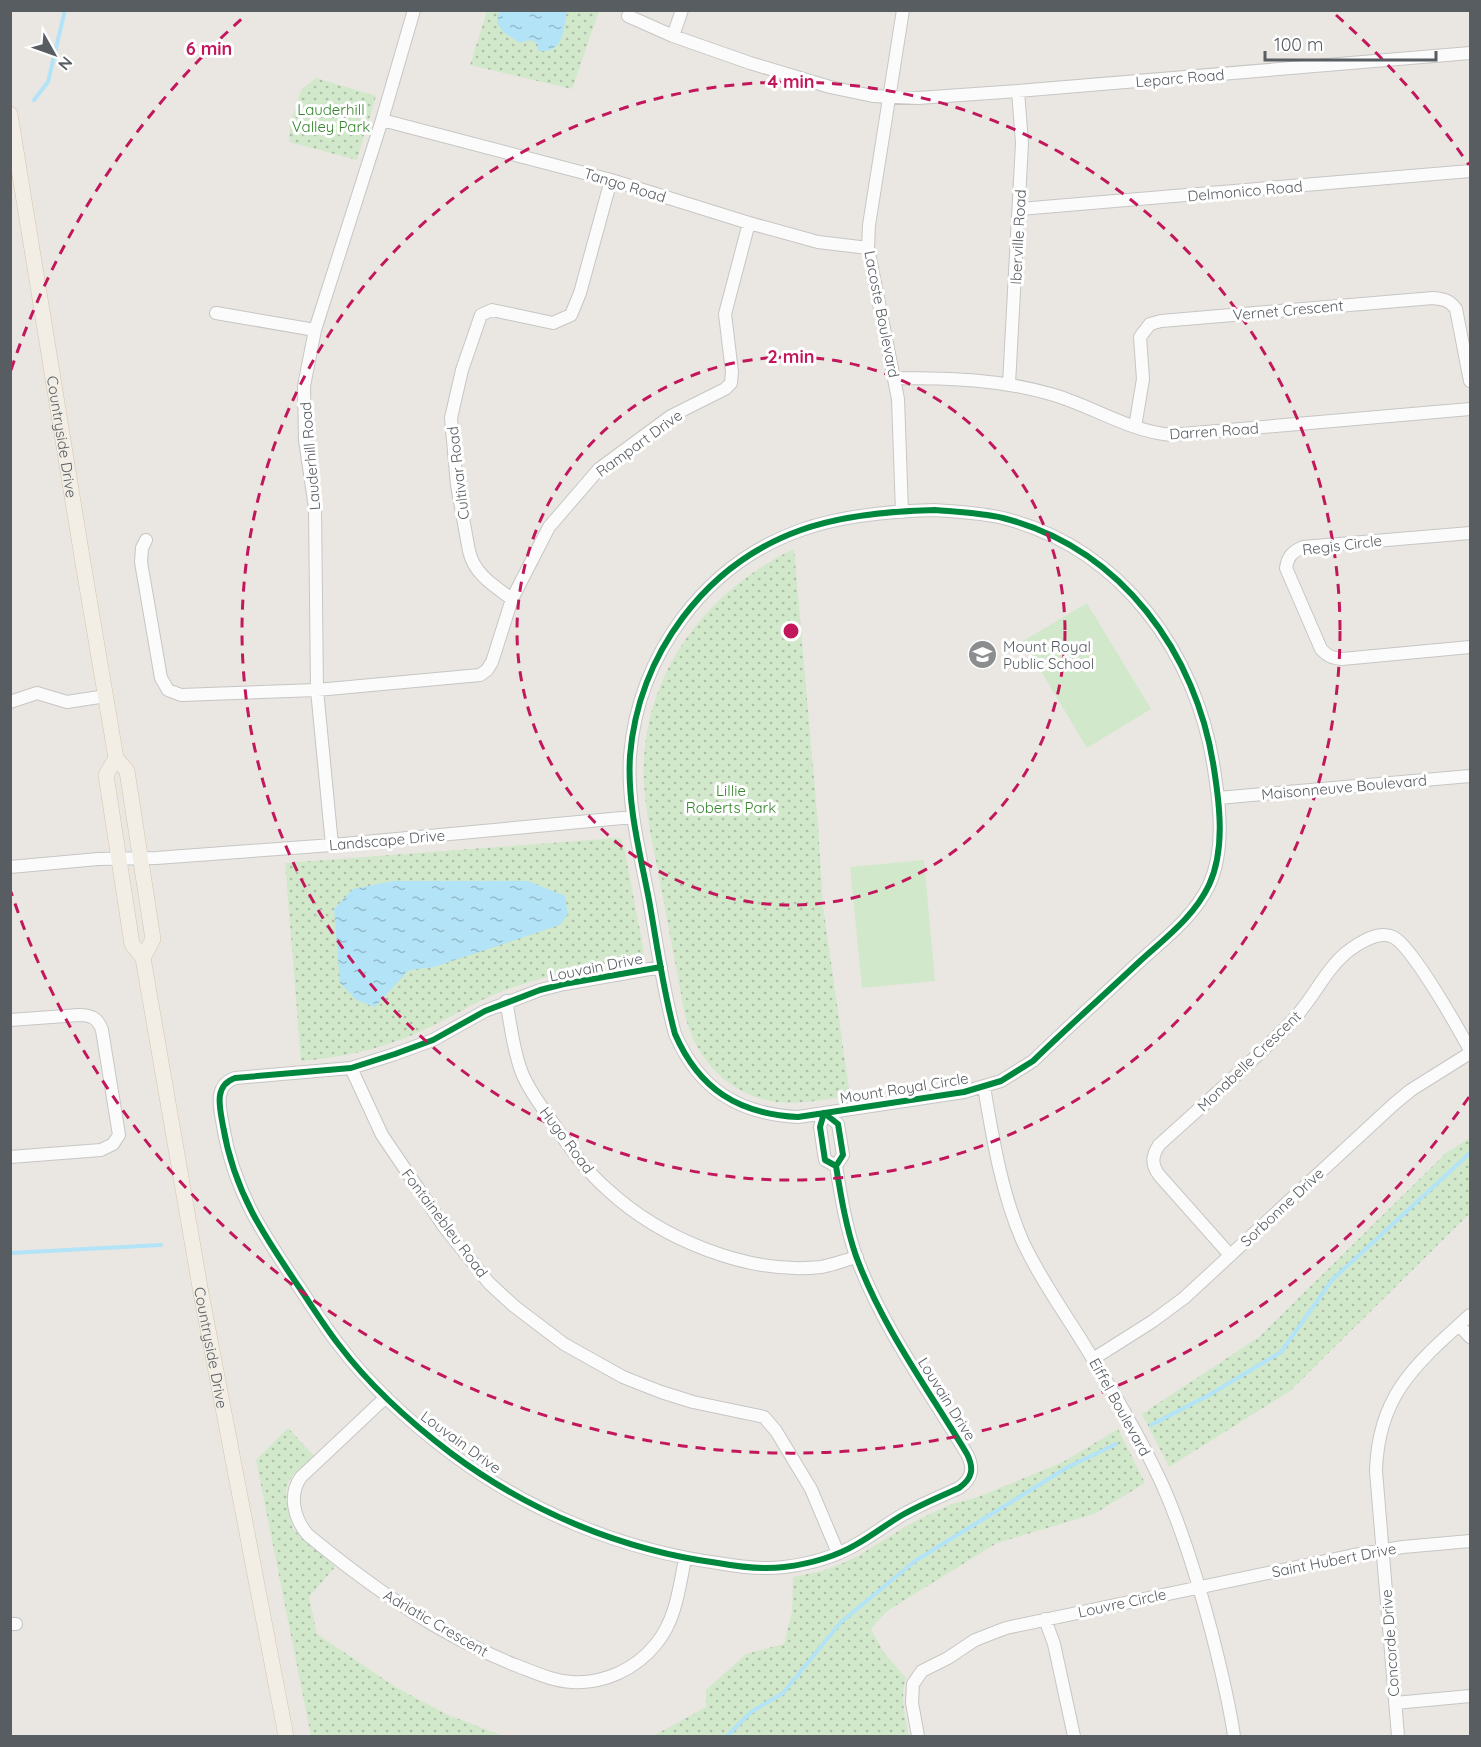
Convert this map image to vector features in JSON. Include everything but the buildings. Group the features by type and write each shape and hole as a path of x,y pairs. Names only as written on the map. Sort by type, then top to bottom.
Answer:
{"main road":[{"name":"Countryside Drive","path":"10,114 116,758 127,771 153,939 143,958"},
{"name":"Countryside Drive","path":"116,758 106,776 132,944 143,958 201,1293 286,1737"}],"street":[{"name":"Lauderhill Road","path":"332,845 317,690 315,508 305,440 304,386 315,330 382,120 414,10"},
{"path":"673,36 682,10"},
{"name":"Lacoste Boulevard","path":"902,512 900,431 894,378 868,248 869,225 903,10"},
{"name":"Leparc Road","path":"628,16 647,26 750,63 830,87 873,96 890,97 926,98 1470,53"},
{"name":"Iberville Road","path":"1009,384 1020,209 1022,143 1018,91"},
{"name":"Tango Road","path":"382,120 611,180 818,242 868,248"},
{"name":"Delmonico Road","path":"1020,209 1470,171"},
{"name":"Cultivar Road","path":"512,599 492,585 470,559 457,485 451,418 462,370 481,315 492,310 553,323 570,315 580,293 611,180"},
{"name":"Rampart Drive","path":"146,540 142,548 141,562 161,678 168,690 181,695 317,690 480,675 492,662 512,599 549,527 599,469 671,416 725,389 730,383 732,372 725,314 749,223"},
{"name":"Vernet Crescent","path":"1135,427 1143,379 1140,337 1150,324 1161,321 1443,299 1456,309 1470,381"},
{"path":"216,313 315,330"},
{"name":"Darren Road","path":"894,378 943,378 1009,384 1061,398 1135,427 1171,435 1470,409"},
{"name":"Mount Royal Circle","path":"902,512 968,512 1014,522 1052,537 1092,561 1116,580 1147,611 1163,631 1191,682 1208,729 1218,798 1219,844 1216,865 1208,886 1190,914 1034,1061 1010,1077 964,1092 798,1117 755,1111 727,1098 703,1079 690,1063 675,1034 633,817 630,758 641,696 658,655 672,632 696,601 726,572 747,556 786,536 822,523 851,517 902,512"},
{"name":"Regis Circle","path":"1470,533 1303,547 1293,552 1287,559 1286,568 1321,649 1332,658 1470,647"},
{"path":"10,702 37,693 67,702 106,696"},
{"name":"Maisonneuve Boulevard","path":"1218,798 1470,777"},
{"name":"Landscape Drive","path":"10,867 332,845 633,817"},
{"name":"Monabelle Crescent","path":"1230,1255 1154,1168 1154,1154 1159,1145 1294,1019 1345,953 1363,941 1383,935 1392,936 1400,941 1422,971 1470,1052"},
{"name":"Louvain Drive","path":"661,967 564,984 506,1001 432,1040 351,1068 235,1078 222,1086 219,1104 234,1173 261,1232 339,1346 386,1397 424,1432 454,1455 527,1501 568,1521 601,1534 685,1559 751,1568 782,1568 812,1562 838,1553 905,1514 959,1488 968,1482 972,1467 962,1446 887,1323 856,1257 842,1204 836,1166 843,1155 838,1124 824,1113 820,1127 825,1160 836,1166"},
{"name":"Hugo Road","path":"506,1001 518,1063 530,1089 574,1154 606,1189 635,1213 679,1238 744,1261 821,1267 856,1257"},
{"path":"10,1020 79,1015 88,1015 95,1019 102,1030 119,1135 113,1144 101,1150 10,1157"},
{"name":"Sorbonne Drive","path":"1093,1359 1171,1309 1394,1104 1411,1090 1470,1052"},
{"name":"Fontainebleu Road","path":"351,1068 382,1135 445,1228 489,1283 514,1306 564,1344 623,1377 693,1402 764,1417 776,1431 811,1489 838,1553"},
{"name":"Eiffel Boulevard","path":"984,1087 998,1167 1022,1239 1040,1274 1132,1427 1162,1485 1199,1587 1222,1674 1234,1737"},
{"name":"Concorde Drive","path":"1398,1737 1376,1471 1377,1449 1385,1416 1402,1383 1470,1315"},
{"path":"1459,1325 1470,1337"},
{"name":"Adriatic Crescent","path":"386,1397 301,1477 295,1485 294,1504 300,1527 308,1535 380,1591 439,1628 494,1656 540,1675 573,1682 601,1679 639,1661 657,1643 668,1626 674,1609 685,1559"},
{"name":"Saint Hubert Drive","path":"1199,1587 1384,1550 1470,1542"},
{"name":"Louvre Circle","path":"918,1737 912,1703 913,1684 922,1671 948,1658 975,1640 1006,1628 1199,1587"},
{"path":"1045,1619 1054,1644 1074,1737"},
{"path":"1395,1703 1470,1696"}],"green space":[{"path":"487,11 599,11 572,89 470,65"},
{"name":"Lauderhill Valley Park","path":"316,78 376,96 357,160 289,142 290,124 301,90"},
{"name":"Lillie Roberts Park","path":"794,549 823,906 850,1096 785,1103 759,1098 729,1083 717,1073 697,1047 685,1015 652,842 644,783 645,745 653,709 665,675 683,643 705,615 731,589 761,567"},
{"path":"1087,603 1151,709 1087,748 1023,641"},
{"path":"621,839 624,846 644,952 639,959 529,982 493,995 400,1040 352,1054 301,1061 285,863"},
{"path":"924,860 935,981 862,988 850,867"},
{"path":"1470,1138 1470,1213 1290,1391 1169,1467 1142,1414 1259,1337 1447,1152"},
{"path":"288,1428 314,1456 288,1482 286,1493 293,1529 335,1567 309,1597 317,1634 397,1688 448,1715 504,1736 311,1736 256,1460"},
{"path":"1118,1429 1145,1483 1094,1514 997,1543 887,1611 871,1629 884,1653 906,1678 903,1700 909,1736 653,1736 706,1707 706,1690 746,1654 784,1644 792,1612 793,1577 822,1571 843,1563 913,1522 952,1504 978,1497 1063,1462"}],"water":[{"path":"499,11 567,11 561,39 558,44 547,51 538,51 538,45 532,40 520,43 503,32 497,23"},
{"path":"393,881 528,881 565,896 568,914 560,925 434,967 409,970 375,1007 356,1000 340,983 334,909 353,889"}],"waterway":[{"path":"34,100 48,82 65,10"},
{"path":"1151,1425 1209,1395 1281,1352 1332,1280 1470,1153"},
{"path":"10,1253 161,1245"},
{"path":"727,1736 751,1712 783,1693 841,1622 915,1561 1068,1467 1116,1444"}],"cycle path":[{"path":"935,510 1003,518 1045,533 1083,554 1117,580 1146,611 1171,647 1190,685 1205,726 1214,769 1220,828 1214,872 1203,897 1178,927 1033,1061 1001,1081 964,1092 798,1117 757,1110 739,1104 709,1084 696,1070 675,1034 632,810 630,756 636,719 647,683 662,649 682,618 707,590 735,565 766,545 817,525 867,515 935,510"},
{"path":"661,967 540,990 485,1011 433,1040 351,1068 235,1078 223,1086 220,1105 228,1150 252,1212 324,1324 364,1375 421,1430 482,1475 545,1511 612,1538 682,1557 751,1568 793,1566 840,1553 904,1514 959,1488 970,1477 971,1464 892,1333 856,1256 836,1166 843,1155 838,1124 824,1113 820,1127 825,1160 836,1166"}],"place":[{"name":"Mount Royal Public School","path":"982,655"}]}
